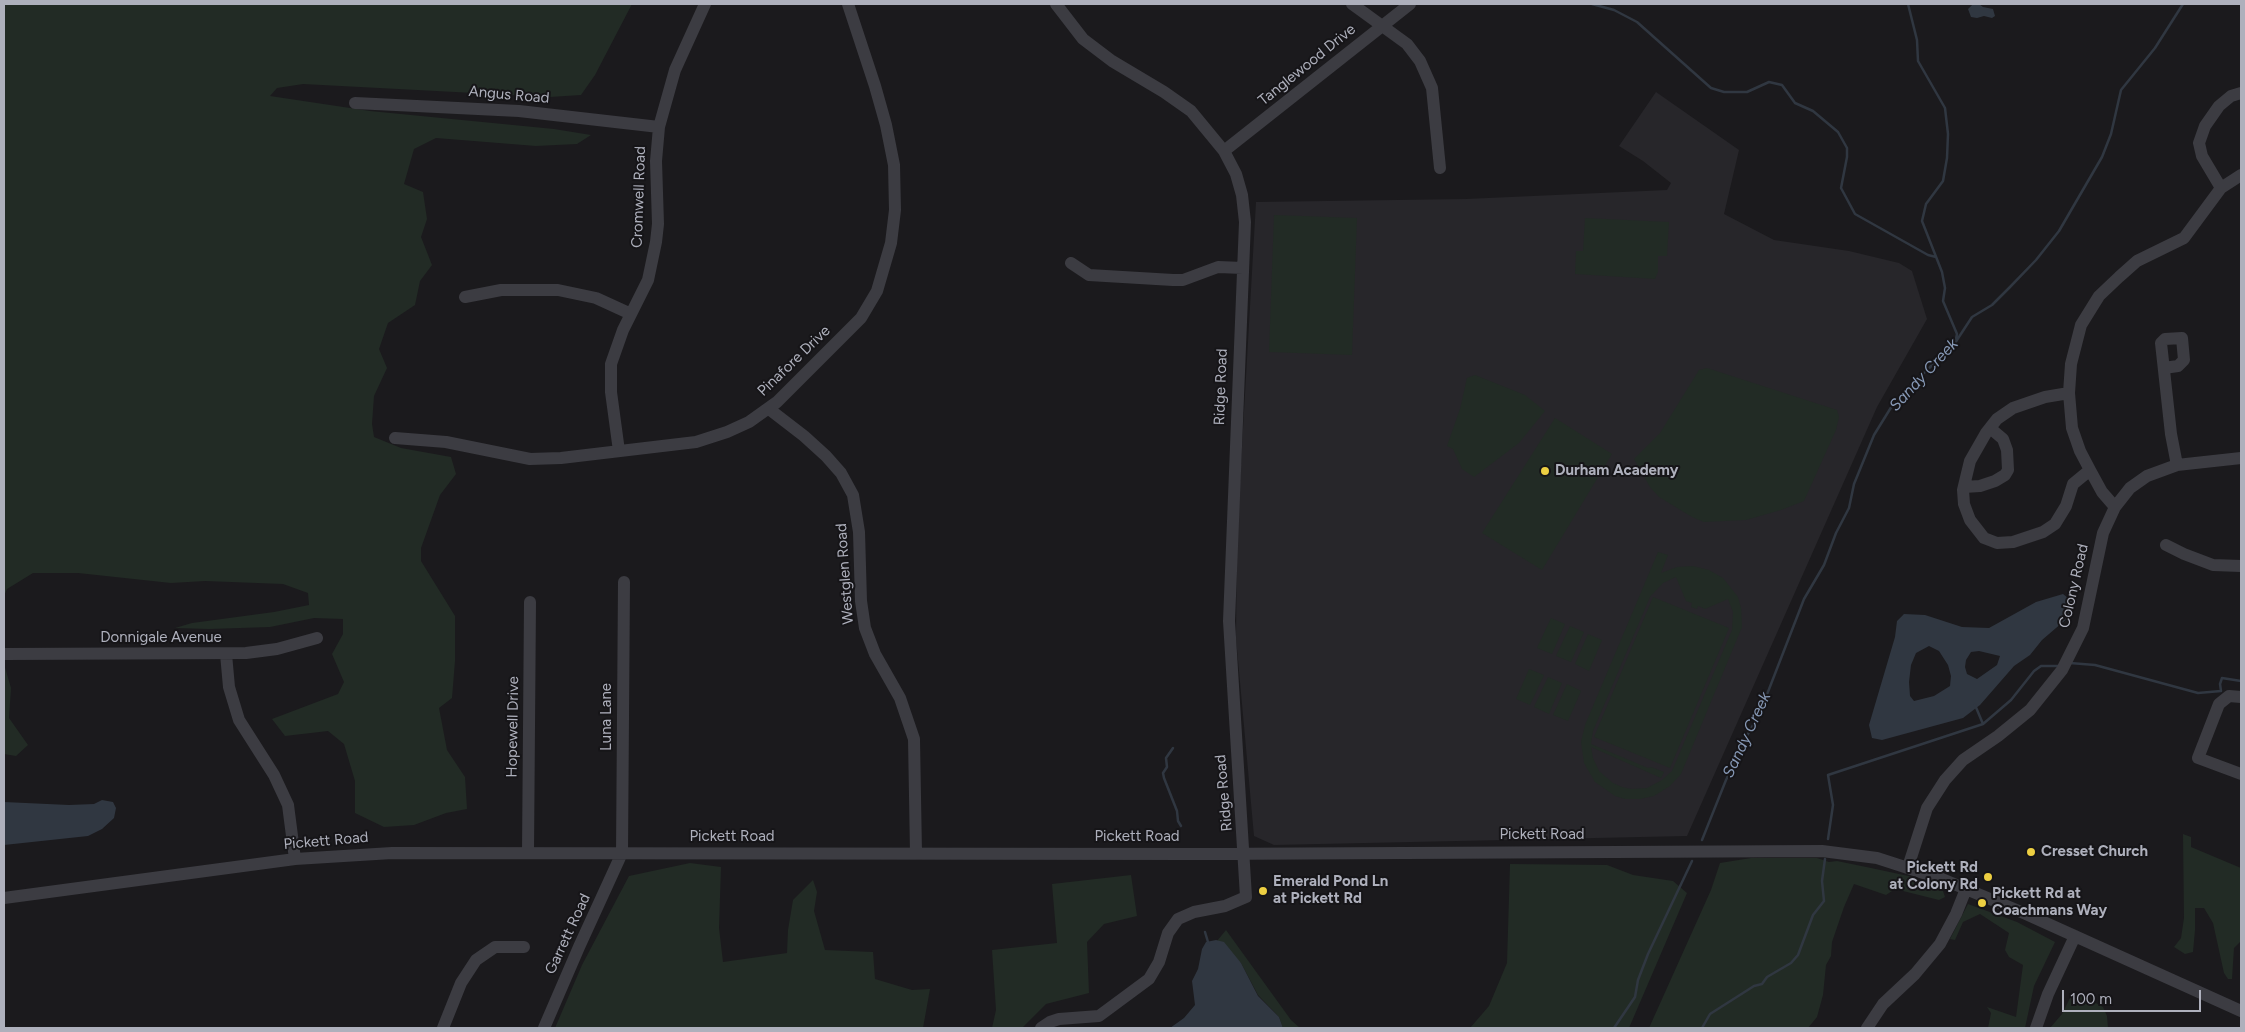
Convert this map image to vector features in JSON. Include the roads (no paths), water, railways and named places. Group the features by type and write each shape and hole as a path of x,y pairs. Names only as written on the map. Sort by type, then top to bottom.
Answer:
{"street":[{"name":"Cromwell Road","path":"619,451 610,392 611,364 618,343 648,280 656,242 656,145 659,126 675,70 704,4"},
{"name":"Pinafore Drive","path":"395,438 446,442 530,459 561,458 672,446 710,439 749,422 769,409 809,372 861,318 877,291 891,244 895,210 894,165 886,125 848,4"},
{"name":"Ridge Road","path":"1041,1028 1059,1019 1099,1016 1149,979 1159,962 1168,933 1178,919 1194,912 1225,906 1246,897 1229,621 1245,222 1242,195 1236,174 1224,151 1191,111 1164,92 1112,61 1084,39 1056,4"},
{"path":"1352,4 1383,25 1414,51 1428,77 1434,107 1440,168"},
{"name":"Tanglewood Drive","path":"1224,151 1410,4"},
{"path":"2221,188 2202,156 2199,143 2205,126 2219,106 2231,96 2241,93"},
{"name":"Angus Road","path":"355,104 519,111 659,126"},
{"path":"2115,507 2102,492 2090,470 2074,438 2070,418 2069,393 2072,354 2081,325 2092,305 2119,277 2137,262 2184,238 2221,188 2241,174"},
{"path":"1071,263 1089,274 1172,280 1183,280 1213,268 1243,268"},
{"path":"465,297 501,290 558,290 596,298 631,314"},
{"path":"2164,368 2171,434 2177,465"},
{"path":"2069,393 2045,397 2012,408 2001,416 1990,428 1970,461 1964,487 1964,504 1970,520 1984,538 1997,543 2013,542 2043,532 2055,524 2066,506 2073,484 2090,470"},
{"name":"Westglen Road","path":"769,409 826,456 841,473 853,495 859,532 861,600 865,628 875,654 900,698 914,739 916,853"},
{"path":"1964,487 1980,486 1995,481 2005,475 2008,470 2007,450 2003,439 1990,428"},
{"name":"Colony Road","path":"1908,867 1928,808 1945,780 1963,760 1998,736 2030,710 2062,670 2083,628 2103,533 2115,507 2130,488 2147,476 2177,465 2241,458"},
{"path":"2166,545 2213,565 2241,566"},
{"name":"Luna Lane","path":"622,853 624,582"},
{"name":"Hopewell Drive","path":"528,852 530,602"},
{"name":"Donnigale Avenue","path":"4,654 226,654 264,652 317,638"},
{"path":"226,654 229,687 239,720 274,775 288,805 295,859"},
{"path":"2241,697 2229,696 2219,704 2198,758 2241,774"},
{"name":"Pickett Road","path":"4,898 295,859 373,853 1244,854 1822,851 1862,856 1908,867 1966,888 2241,1011"},
{"name":"Garrett Road","path":"544,1028 578,947 622,853"},
{"path":"1867,1028 1882,1004 1914,974 1940,944 1956,914 1966,888"},
{"path":"2036,1028 2048,994 2075,936"},
{"path":"443,1028 461,982 476,960 495,947 524,947"}],"waterway":[{"path":"1592,4 1614,10 1637,22 1711,88 1724,92 1747,92 1769,82 1782,85 1795,103 1813,111 1838,132 1847,148 1841,188 1855,214 1928,255 1936,257"},
{"path":"1908,4 1917,40 1918,61 1945,108 1948,134 1947,158 1943,181 1926,204 1922,221 1942,272 1945,288 1943,301 1957,334 1956,339"},
{"name":"Sandy Creek","path":"1702,840 1726,780 1745,739 1759,715 1804,599 1824,565 1836,533 1849,508 1854,484 1874,435 1895,401 1955,343 1972,317 1992,305 2010,287 2036,260 2059,231 2102,157 2111,134 2121,90 2155,48 2183,4"},
{"path":"2070,663 2095,665 2198,693 2221,691 2220,684 2222,678 2241,681"},
{"path":"1828,839 1833,805 1828,775 1983,724 2011,700 2034,671 2041,666 2060,666"},
{"path":"1975,705 1983,724"},
{"path":"1173,748 1166,758 1167,767 1163,773 1181,826"},
{"path":"1702,1028 1710,1014 1754,986 1762,984 1767,977 1791,963 1798,955 1813,915 1824,901 1822,881 1825,859"},
{"name":"Sandy Creek","path":"1614,1028 1635,997 1638,980 1648,954 1692,861"},
{"path":"1205,932 1208,942"}],"place":[{"name":"Durham Academy","path":"1545,471"},
{"name":"Cresset Church","path":"2031,852"},
{"name":"Pickett Rd at Colony Rd","path":"1988,877"},
{"name":"Emerald Pond Ln at Pickett Rd","path":"1263,891"},
{"name":"Pickett Rd at Coachmans Way","path":"1982,903"}]}
